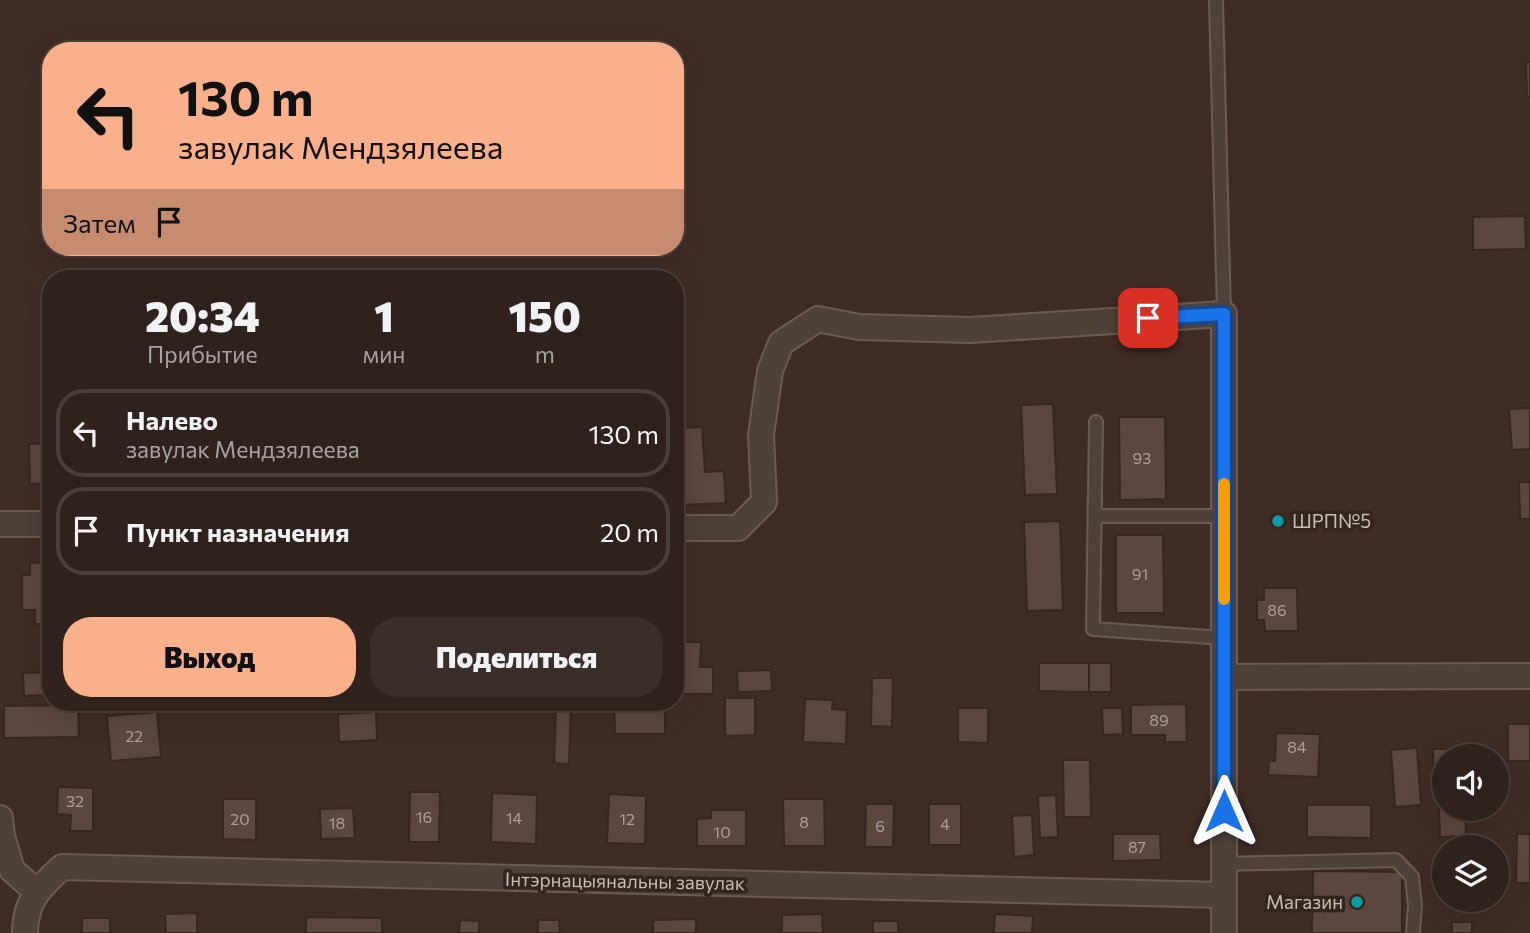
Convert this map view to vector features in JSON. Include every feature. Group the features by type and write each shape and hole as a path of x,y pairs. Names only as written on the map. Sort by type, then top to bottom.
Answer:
{"street":[{"path":"684,528 738,528 764,502 761,435 770,371 780,343 818,319 859,327 970,330 1224,314 1224,933"},
{"path":"0,524 42,524"},
{"path":"1224,677 1530,676"},
{"path":"0,818 12,870 36,891 25,919 25,933"},
{"name":"Інтэрнацыянальны завулак","path":"36,891 62,867 1223,895"}],"lane":[{"path":"1216,0 1224,314"},
{"path":"1096,422 1093,629 1224,638"},
{"path":"1095,516 1224,516"},
{"path":"1223,864 1396,860 1412,877 1415,905 1413,933"}],"building":[{"path":"1526,62 1530,62 1530,97 1527,97"},
{"path":"1525,216 1526,249 1473,250 1473,217"},
{"path":"1053,404 1057,494 1025,495 1021,405"},
{"path":"1530,408 1530,449 1512,450 1509,409"},
{"path":"1119,417 1165,417 1166,499 1120,500"},
{"path":"702,427 705,472 724,471 726,503 684,505 684,428"},
{"path":"42,443 42,483 30,484 29,444"},
{"path":"1519,482 1530,482 1530,519 1520,519"},
{"path":"1060,521 1063,610 1027,611 1024,522"},
{"path":"1116,535 1163,535 1164,613 1116,613"},
{"path":"42,562 42,624 35,624 35,610 22,610 22,575 30,575 30,563"},
{"path":"1264,588 1297,588 1298,631 1265,631 1264,620 1257,620 1257,600 1264,600"},
{"path":"684,642 701,642 700,667 713,667 713,694 684,694"},
{"path":"1039,663 1089,663 1089,692 1039,691"},
{"path":"1089,663 1111,663 1111,692 1089,692"},
{"path":"771,670 772,691 738,692 737,671"},
{"path":"42,672 42,695 24,696 23,673"},
{"path":"872,678 893,678 892,727 871,726"},
{"path":"725,698 755,698 755,735 725,736"},
{"path":"805,699 833,700 832,709 847,710 846,744 803,742"},
{"path":"1186,704 1187,742 1165,742 1165,735 1131,735 1131,705"},
{"path":"42,705 42,711 78,711 79,737 4,738 4,706"},
{"path":"958,708 988,708 988,743 958,742"},
{"path":"1102,708 1122,708 1123,734 1103,735"},
{"path":"556,711 571,711 569,764 554,763"},
{"path":"614,711 665,711 665,734 615,734"},
{"path":"157,712 161,757 111,761 107,716"},
{"path":"376,712 377,740 339,742 338,714"},
{"path":"1508,724 1530,724 1530,761 1509,761"},
{"path":"1276,733 1320,734 1318,777 1268,775 1269,760 1275,761"},
{"path":"1417,748 1421,805 1395,807 1391,750"},
{"path":"1063,760 1090,760 1091,817 1064,817"},
{"path":"58,787 93,788 93,831 70,831 71,815 57,814"},
{"path":"410,792 440,792 439,842 409,842"},
{"path":"492,793 537,795 536,844 491,842"},
{"path":"609,794 646,796 645,844 607,843"},
{"path":"1056,795 1058,837 1040,838 1038,796"},
{"path":"223,799 256,799 256,840 223,839"},
{"path":"783,799 824,799 825,846 784,846"},
{"path":"866,804 894,804 893,847 865,847"},
{"path":"929,804 961,804 961,845 929,845"},
{"path":"1307,805 1371,805 1371,838 1307,837"},
{"path":"353,808 355,838 321,839 320,809"},
{"path":"711,810 746,810 746,846 697,846 697,819 711,818"},
{"path":"1032,815 1034,855 1014,857 1012,816"},
{"path":"1439,821 1465,821 1466,835 1440,835"},
{"path":"1113,834 1160,834 1161,860 1113,861"},
{"path":"1517,834 1530,834 1530,883 1516,883"},
{"name":"Магазин","path":"1313,871 1402,872 1402,933 1312,933"},
{"path":"197,913 197,933 166,933 165,914"},
{"path":"822,914 823,933 782,933 782,915"},
{"path":"995,914 1033,916 1032,933 994,933"},
{"path":"306,917 382,918 382,933 306,933"},
{"path":"82,918 110,918 110,933 82,933"},
{"path":"696,919 696,933 653,933 653,920"},
{"path":"460,920 479,921 479,933 459,933"},
{"path":"538,920 559,920 560,933 538,933"},
{"path":"873,921 898,921 898,933 873,933"},
{"path":"1452,922 1472,922 1472,933 1452,933"}],"slow traffic":[{"path":"1224,484 1224,599"}],"place":[{"name":"ШРП№5","path":"1278,521"},
{"name":"Магазин","path":"1357,902"}],"route":[{"path":"1148,318 1224,314 1224,811"}]}
